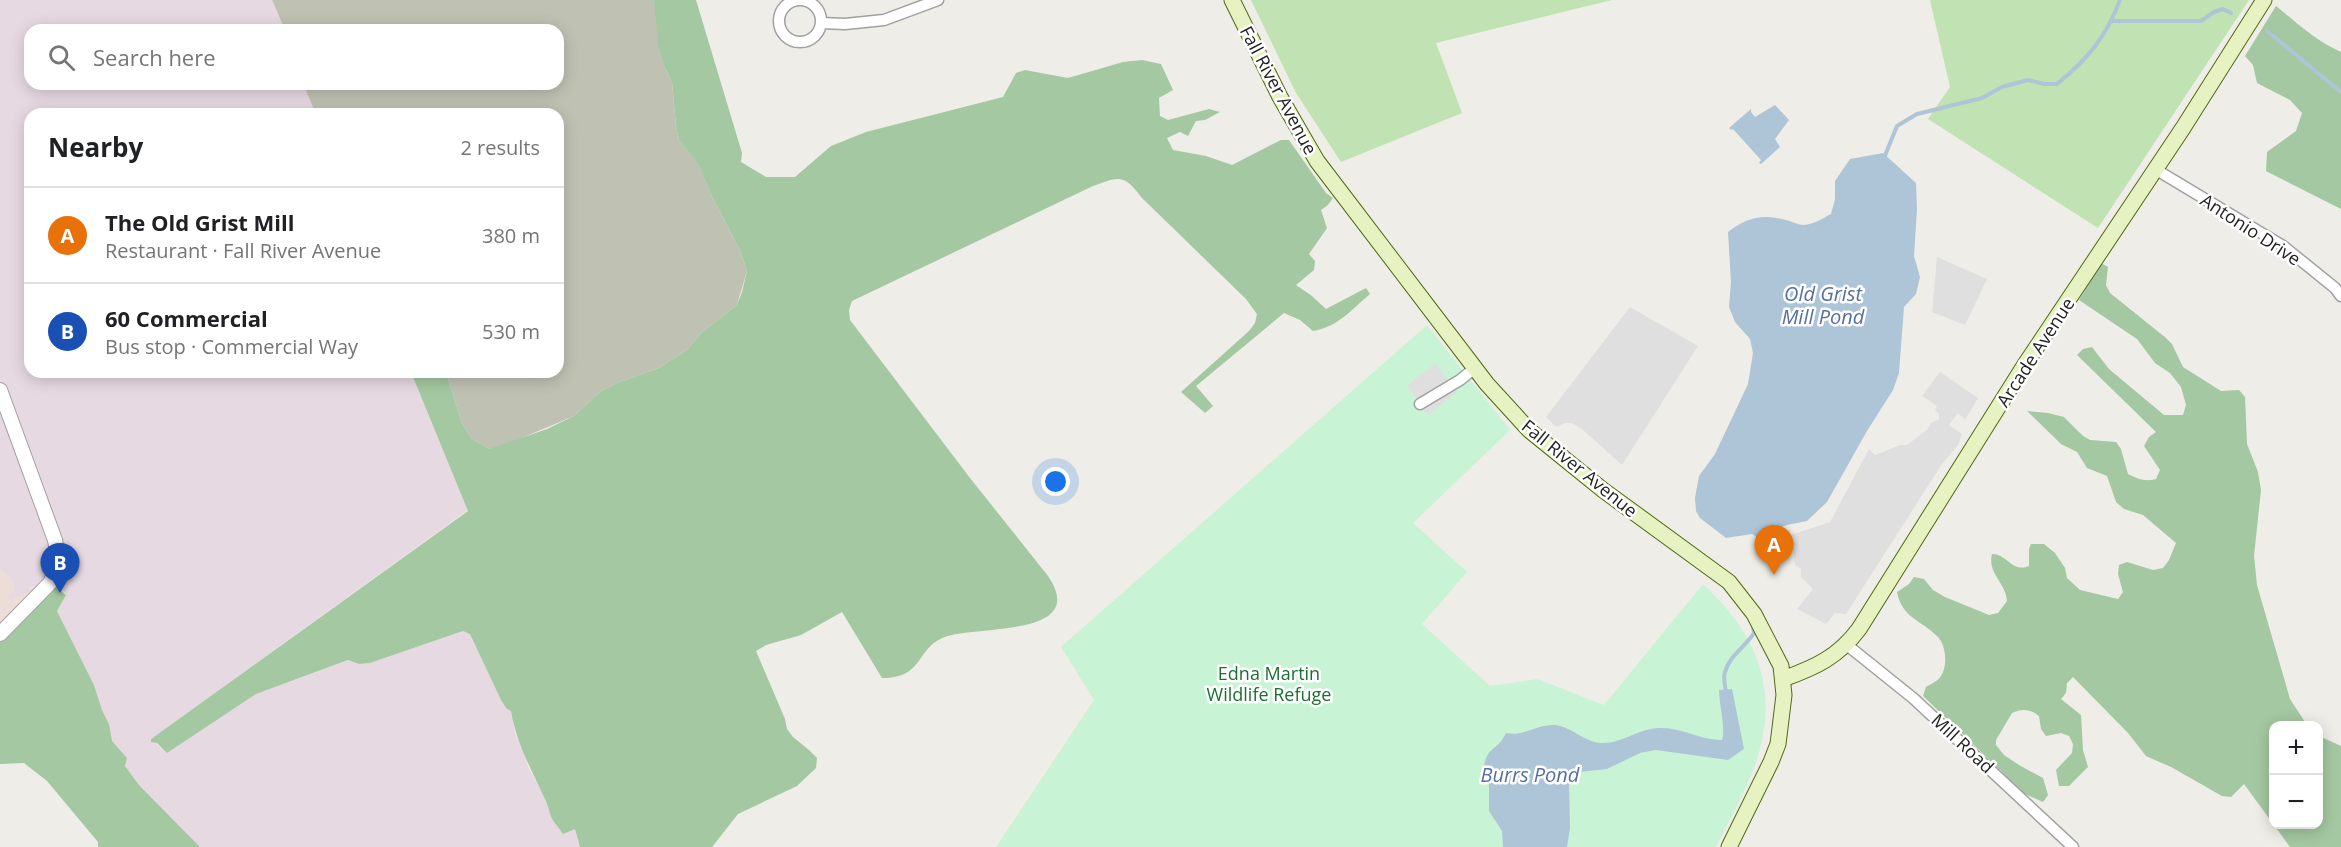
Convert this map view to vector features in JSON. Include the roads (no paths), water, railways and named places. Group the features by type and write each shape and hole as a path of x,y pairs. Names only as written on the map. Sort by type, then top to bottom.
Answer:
{"main road":[{"name":"Fall River Avenue","path":"1232,0 1276,89 1317,160 1475,368 1529,430 1603,490 1729,582 1754,614 1776,656 1784,679 1784,695 1778,744 1729,847"},
{"name":"Arcade Avenue","path":"1784,679 1821,664 1847,645 2024,366 2237,45 2264,0"}],"street":[{"path":"821,23 845,24 884,20 938,0"},
{"name":"Antonio Drive","path":"2155,169 2283,246 2336,288 2341,296"},
{"path":"1420,404 1460,380 1475,368"},
{"path":"0,390 55,540 59,564 45,590 0,634"},
{"name":"Mill Road","path":"1847,645 1921,705 2073,847"}],"water":[{"path":"1775,105 1789,120 1775,139 1780,147 1761,164 1759,163 1761,160 1733,129 1729,128 1751,109 1755,117"},
{"name":"Old Grist Mill Pond","path":"1883,153 1916,183 1914,256 1920,277 1916,294 1904,307 1899,373 1893,390 1827,502 1807,521 1787,525 1757,537 1752,534 1726,538 1700,518 1696,511 1695,498 1699,476 1715,454 1748,384 1753,353 1750,339 1735,322 1729,307 1731,282 1728,232 1740,224 1759,217 1804,225 1831,214 1835,199 1835,181 1850,159"},
{"name":"Burrs Pond","path":"1732,689 1744,749 1728,760 1656,750 1640,753 1607,769 1579,772 1571,776 1569,783 1570,828 1567,847 1503,847 1502,831 1489,811 1489,782 1483,775 1486,758 1506,733 1512,734 1555,725 1589,740 1608,743 1645,730 1667,728 1722,740 1719,690"}],"waterway":[{"path":"1884,158 1897,126 1917,114 1982,98 2002,87 2028,80 2057,84 2078,66 2095,46 2109,25 2120,0"},
{"path":"2112,21 2201,21 2223,9 2231,13"},
{"path":"2267,31 2341,92"},
{"path":"1763,530 1773,554"},
{"path":"1726,692 1724,676 1727,666 1754,633 1753,626"}],"place":[{"name":"The Old Grist Mill","path":"1774,575"},
{"name":"60 Commercial","path":"60,593"}],"park label":[{"name":"Edna Martin Wildlife Refuge","path":"1269,683"}]}
